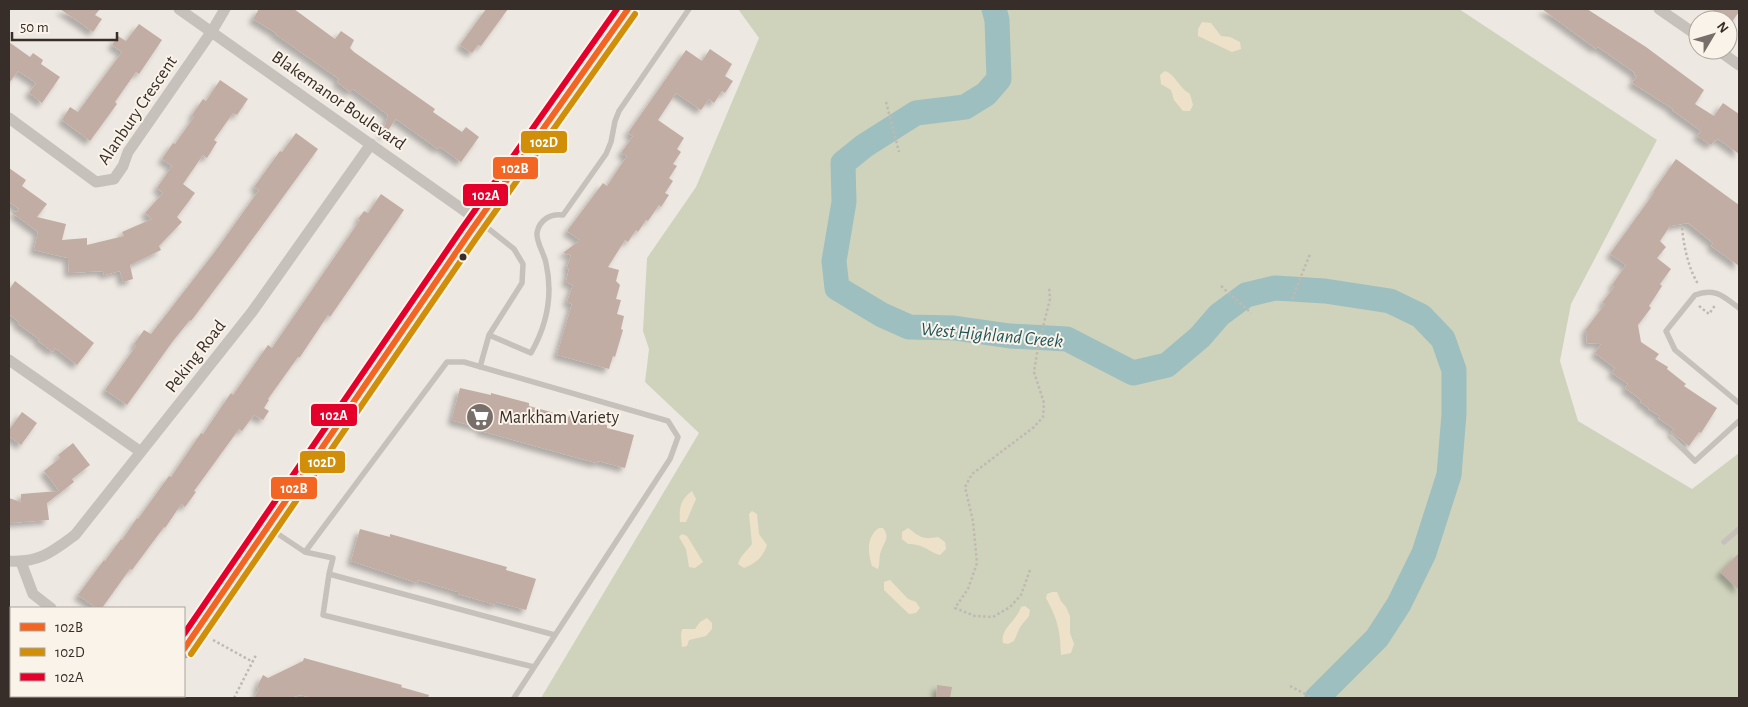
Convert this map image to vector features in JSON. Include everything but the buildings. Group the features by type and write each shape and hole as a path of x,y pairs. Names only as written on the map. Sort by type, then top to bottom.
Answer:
{"main road":[{"path":"185,648 479,221 628,9"}],"street":[{"name":"Blakemanor Boulevard","path":"179,9 479,221"},
{"name":"Alanbury Crescent","path":"9,118 96,182 114,179 123,166 128,152 226,9"},
{"path":"1659,9 1688,29"},
{"name":"Peking Road","path":"21,562 34,560 57,549 75,535 252,312 371,144"},
{"path":"9,360 141,452"},
{"path":"9,561 21,562 32,594 50,607"}],"lane":[{"path":"489,335 531,353 543,328 549,297 548,273 537,236 539,227 550,216 563,215 604,158 610,147 614,123 619,111 689,9"},
{"path":"479,221 514,249 523,264 522,283 489,335 480,367"},
{"path":"1739,308 1717,292 1702,292 1695,295 1666,331 1675,350 1739,404"},
{"path":"305,552 447,362 464,362 668,421 678,438 670,459 514,698"},
{"path":"1672,437 1695,462 1739,421"},
{"path":"267,527 305,552 333,558 323,615 534,667"},
{"path":"1724,542 1739,529"},
{"path":"329,574 555,635"}],"path":[{"path":"886,102 899,152"},
{"path":"1682,228 1687,258 1693,276 1702,292"},
{"path":"1292,299 1310,254"},
{"path":"1221,286 1251,313"},
{"path":"1030,570 1021,595 1010,607 992,617 975,616 955,608 968,589 977,563 973,521 965,487 972,474 1034,427 1043,417 1044,403 1034,372 1050,299 1049,287"},
{"path":"213,640 253,662"},
{"path":"234,698 256,655"},
{"path":"1290,686 1312,698"}],"green space":[{"path":"738,9 1459,9 1657,140 1571,304 1560,361 1578,421 1692,489 1739,453 1739,698 541,698 699,433 645,382 649,349 643,331 647,258 696,187 759,38"}],"sand":[{"path":"1202,22 1211,23 1221,36 1230,37 1240,42 1241,49 1232,52 1198,36 1198,29"},
{"path":"1165,71 1172,75 1190,94 1193,105 1190,111 1183,111 1174,100 1171,90 1161,84 1160,75"},
{"path":"692,491 696,499 686,522 680,522 681,505"},
{"path":"752,511 757,514 759,534 767,545 758,559 744,568 738,564 752,544 749,514"},
{"path":"879,528 883,528 886,538 880,554 878,569 872,566 869,546 872,536"},
{"path":"908,528 922,537 938,537 945,542 946,549 940,555 922,546 908,544 902,539 902,532"},
{"path":"682,534 687,536 703,562 695,568 689,567 686,549 679,537"},
{"path":"890,580 908,599 916,602 920,608 916,613 909,614 884,590 884,582"},
{"path":"1057,592 1070,616 1070,633 1074,644 1071,653 1061,655 1058,625 1046,598 1047,594"},
{"path":"1025,606 1030,610 1029,616 1020,627 1014,641 1008,644 1003,643 1006,629 1016,617 1021,607"},
{"path":"707,618 712,623 712,629 706,636 689,640 687,646 682,647 682,629 695,629 700,622"}],"waterway":[{"name":"West Highland Creek","path":"994,9 997,20 999,79 986,94 965,107 916,113 864,146 843,163 844,202 834,261 837,288 882,315 909,327 954,328 1010,336 1067,339 1133,373 1167,365 1200,337 1219,315 1246,295 1275,288 1325,291 1390,301 1421,316 1443,339 1454,370 1454,414 1449,475 1424,553 1399,604 1377,638 1317,698"}],"transit line":[{"name":"102A","path":"185,633 461,230 617,9"},
{"name":"102B","path":"185,648 468,235 628,9"},
{"name":"102D","path":"191,654 475,240 635,14"}],"place":[{"name":"Markham Variety","path":"480,417"}]}
